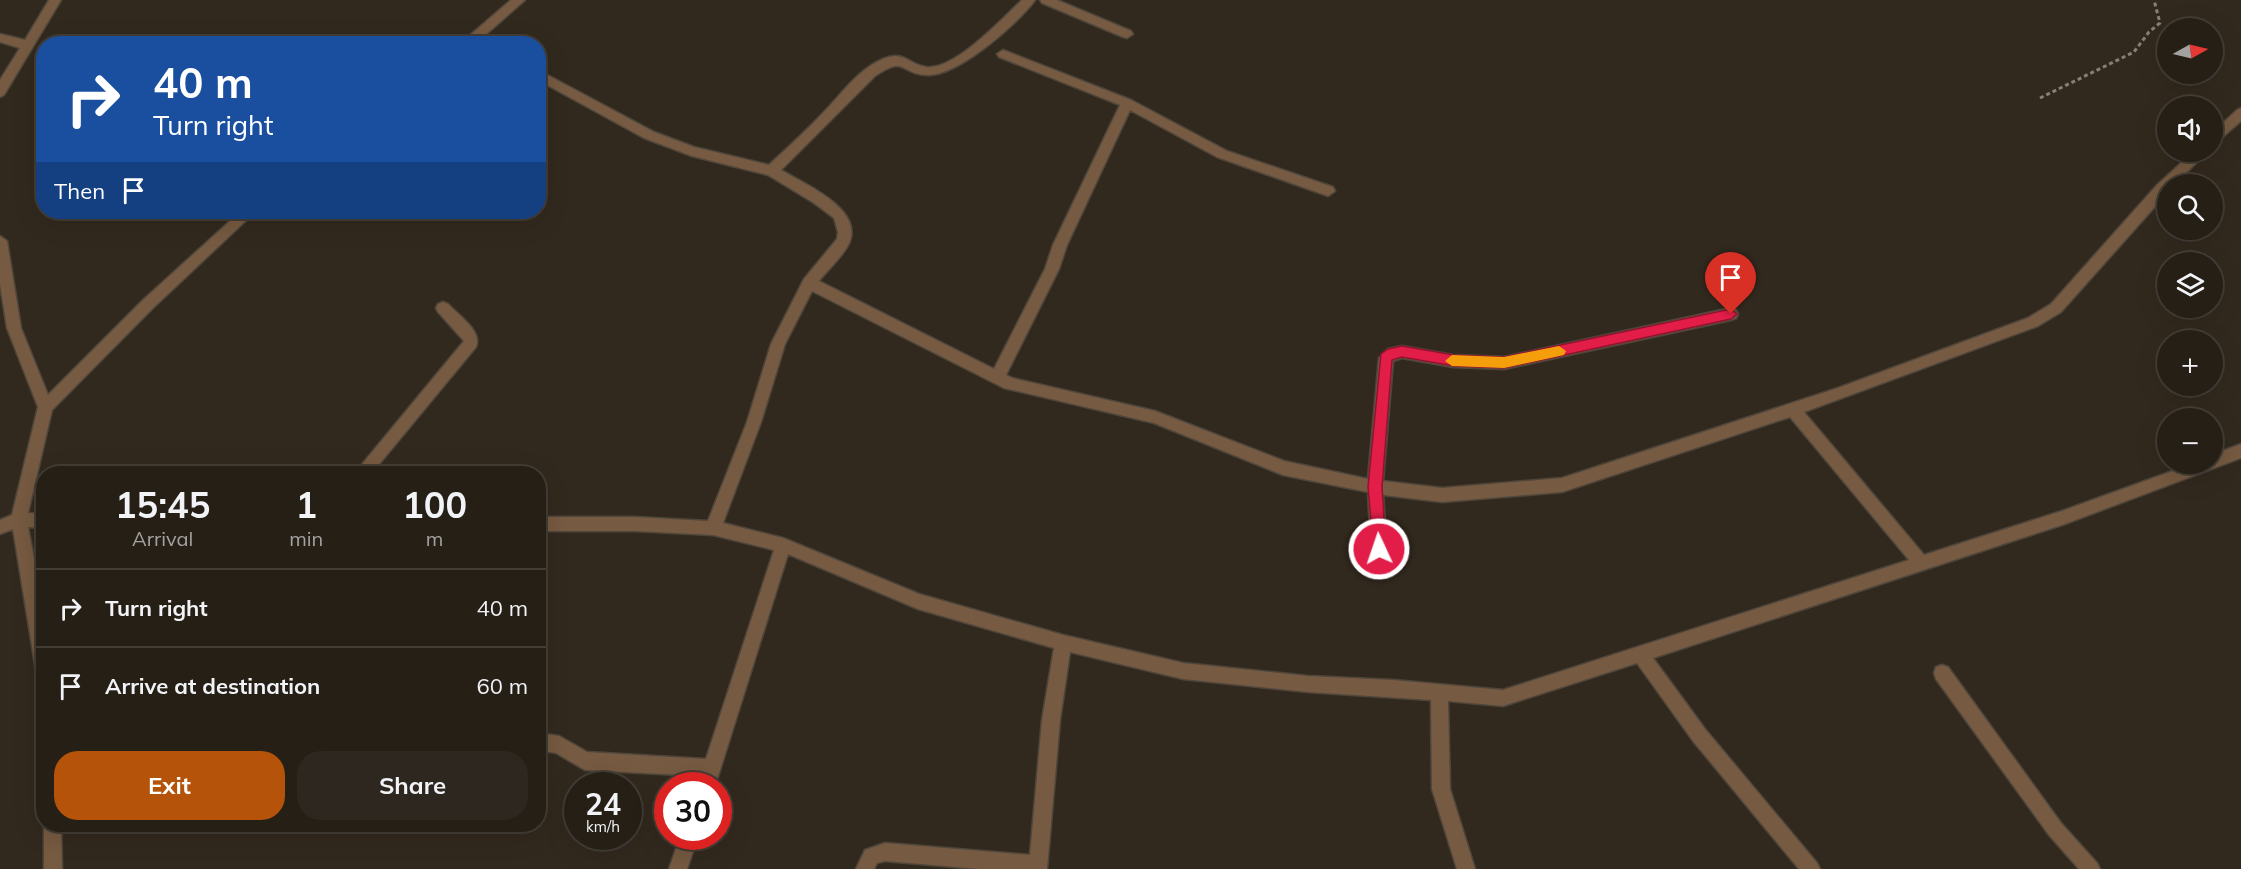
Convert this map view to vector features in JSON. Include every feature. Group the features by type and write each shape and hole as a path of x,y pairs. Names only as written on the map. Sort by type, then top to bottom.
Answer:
{"street":[{"path":"0,93 26,45 44,24 55,0"},
{"path":"478,36 519,0"},
{"path":"772,171 856,85 886,63 896,60 904,61 926,71 941,70 986,39 1029,0"},
{"path":"1046,0 1128,34"},
{"path":"0,38 26,45"},
{"path":"1004,54 1127,103 1222,154 1328,191"},
{"path":"546,78 649,135 692,151 772,171 819,199 839,214 843,222 845,232 843,241 809,283 778,344 751,431 713,528"},
{"path":"997,378 1052,269 1060,245 1127,103"},
{"path":"2223,130 2241,113"},
{"path":"809,283 1009,384 1155,417 1283,468 1375,487 1442,495 1562,485 1793,410 2032,322 2056,309 2162,189 2190,162"},
{"path":"36,614 19,520 45,407 148,304 240,219"},
{"path":"0,241 14,327 45,407"},
{"path":"369,466 471,343 471,337 443,308"},
{"path":"1379,549 1375,487 1386,358 1393,353 1402,352 1454,361 1504,363 1731,314"},
{"path":"1793,410 1921,562"},
{"path":"2223,458 2241,451"},
{"path":"546,524 635,524 713,528 783,545 918,601 1063,643 1183,671 1308,684 1503,698 2062,518 2181,474"},
{"path":"0,527 19,520 36,521"},
{"path":"711,772 783,545"},
{"path":"865,869 871,856 885,852 1038,867 1051,720 1063,643"},
{"path":"1640,654 1699,735 1811,869"},
{"path":"1942,673 2055,829 2091,869"},
{"path":"1439,693 1441,789 1466,869"},
{"path":"546,743 559,745 585,761 712,768"},
{"path":"52,832 53,869"},
{"path":"678,869 685,850"}],"path":[{"path":"2040,98 2134,52 2160,22 2154,0"}],"slow traffic":[{"path":"1452,361 1504,363 1559,351"}],"route":[{"path":"1379,549 1375,487 1386,358 1393,353 1402,352 1454,361 1504,363 1731,314"}]}
